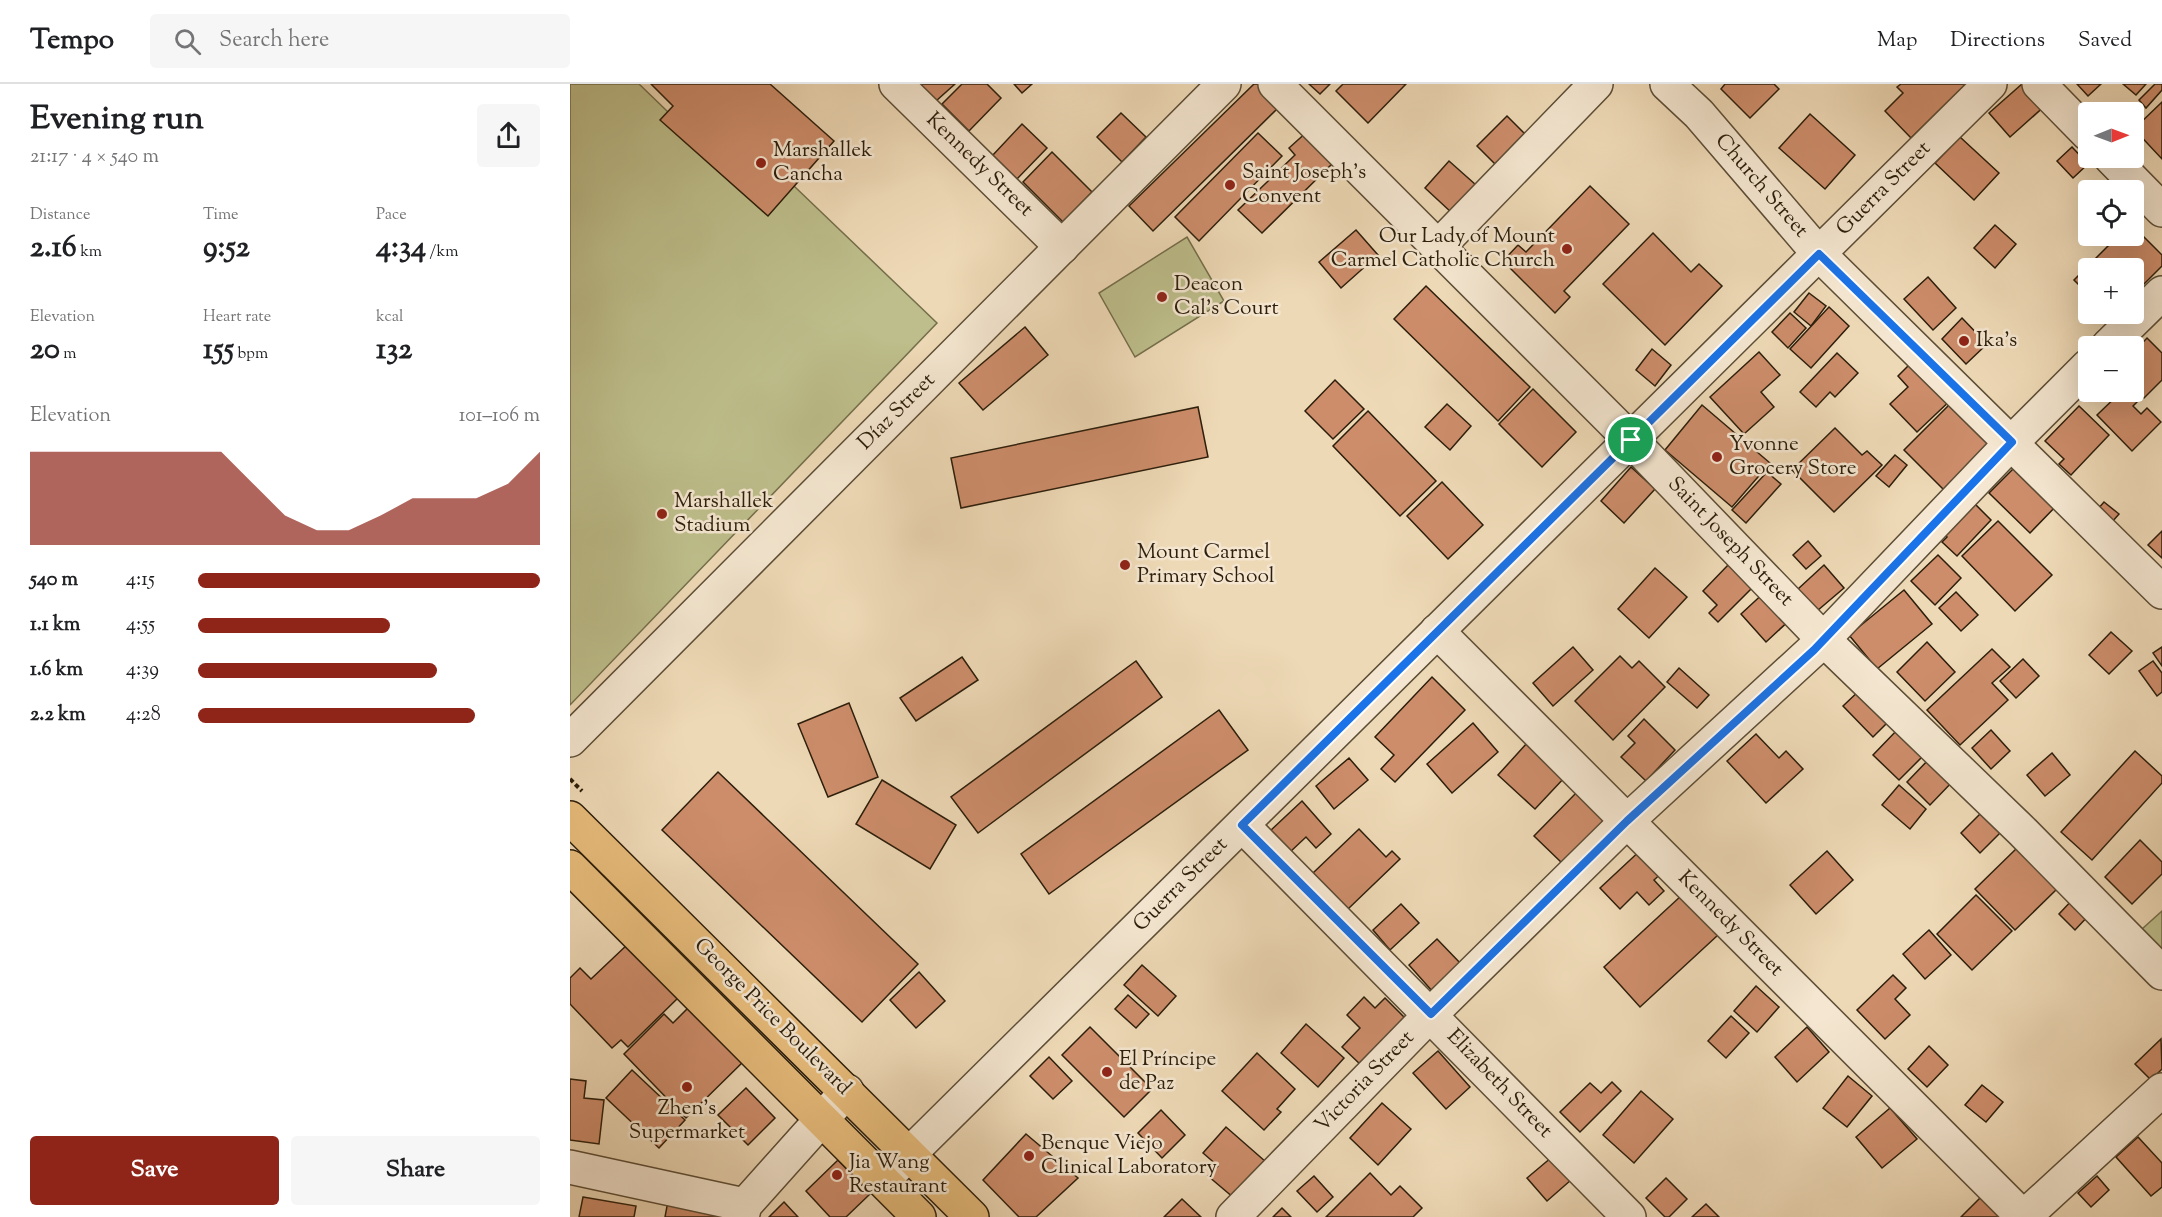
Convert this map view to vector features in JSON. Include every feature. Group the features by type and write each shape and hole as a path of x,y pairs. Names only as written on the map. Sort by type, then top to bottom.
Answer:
{"highway":[{"name":"George Price Boulevard","path":"571,822 847,1091 972,1217"},
{"name":"George Price Boulevard","path":"570,867 919,1217"}],"street":[{"name":"Kennedy Street","path":"896,84 1062,247"},
{"name":"Díaz Street","path":"570,740 1224,84"},
{"name":"Saint Joseph Street","path":"1275,84 1631,440 1824,640 2024,832 2162,973"},
{"path":"1438,247 1596,84"},
{"name":"Church Street","path":"1667,84 1699,114 1819,254 2162,592"},
{"name":"Guerra Street","path":"883,1180 1990,84"},
{"path":"2039,84 2078,124"},
{"path":"2120,168 2162,210"},
{"path":"2118,336 2162,293"},
{"name":"Victoria Street","path":"1233,1217 1431,1014 1627,821 1824,640 2012,442 2078,376"},
{"name":"Kennedy Street","path":"1437,632 2024,1217"},
{"name":"Elizabeth Street","path":"1242,825 1431,1014 1628,1217"},
{"path":"2024,1217 2162,1090"},
{"path":"570,1167 743,1211 821,1118 847,1091"}],"green space":[{"name":"Marshallek Stadium","path":"570,84 639,84 668,112 794,186 937,323 570,705"},
{"name":"Deacon Cal's Court","path":"1187,237 1224,301 1135,357 1099,293"},
{"path":"2162,911 2162,950 2142,929"}],"building":[{"name":"Marshallek Cancha","path":"651,84 770,84 834,141 768,216 660,120 673,106"},
{"path":"920,84 955,84 936,101"},
{"path":"962,84 987,84 1001,98 969,131 942,104"},
{"path":"1014,84 1032,84 1022,93"},
{"path":"1254,84 1261,84 1281,105 1153,231 1129,206"},
{"path":"1309,84 1330,84 1320,94"},
{"path":"1343,84 1406,84 1368,123 1336,91"},
{"path":"1725,84 1774,84 1779,89 1750,118 1721,89"},
{"path":"1901,84 1966,84 1911,138 1885,111 1903,93 1897,87"},
{"path":"2022,84 2029,84 2047,104 2010,137 1989,113"},
{"path":"2077,84 2101,84 2088,96"},
{"path":"2123,84 2146,84 2136,95"},
{"path":"2155,84 2162,84 2162,90 2146,108 2144,102 2139,100"},
{"path":"2162,102 2162,159 2144,140 2144,119"},
{"path":"1121,113 1146,137 1122,162 1097,137"},
{"path":"1810,114 1855,155 1825,189 1779,148"},
{"path":"1507,116 1527,136 1497,166 1477,146"},
{"path":"1022,124 1047,148 1016,180 992,156"},
{"path":"1309,130 1337,159 1262,233 1238,210 1295,155 1289,148"},
{"name":"Saint Joseph's Convent","path":"1258,133 1282,156 1199,241 1175,217"},
{"path":"1960,137 1999,173 1974,200 1935,163"},
{"path":"2072,147 2078,153 2078,168 2084,168 2073,178 2057,161"},
{"path":"1052,152 1092,192 1063,222 1023,182"},
{"path":"1449,161 1476,185 1452,213 1425,188"},
{"name":"Our Lady of Mount Carmel Catholic Church","path":"1590,186 1629,224 1564,291 1570,297 1555,313 1503,261 1518,245 1526,252"},
{"path":"1995,225 2016,244 1995,268 1974,248"},
{"path":"1356,230 1378,255 1341,288 1319,262"},
{"path":"1653,233 1691,272 1699,264 1722,286 1665,345 1603,284"},
{"path":"2144,237 2162,255 2162,266 2144,284 2144,258 2096,258 2108,246 2144,246"},
{"path":"1928,277 1956,308 1933,330 1904,299"},
{"path":"1426,286 1530,387 1498,421 1394,319"},
{"path":"1809,293 1826,306 1811,326 1794,312"},
{"path":"1829,307 1849,326 1811,368 1790,349"},
{"path":"1790,313 1806,328 1788,348 1772,332"},
{"name":"Ika's","path":"1962,318 1987,344 1966,364 1942,339"},
{"path":"1025,327 1048,355 983,410 959,383"},
{"path":"2147,338 2162,353 2162,380 2144,398 2144,341"},
{"path":"1652,349 1671,365 1655,386 1636,370"},
{"path":"1759,352 1780,375 1761,392 1774,407 1744,434 1710,397"},
{"path":"1837,353 1858,373 1835,397 1830,392 1816,407 1800,392"},
{"path":"1918,356 1956,395 1917,432 1890,404 1908,387 1898,376"},
{"path":"1335,380 1364,409 1333,439 1305,411"},
{"path":"1533,389 1576,432 1542,467 1499,424"},
{"path":"1958,396 2000,438 1946,492 1904,450"},
{"path":"2111,402 2137,402 2133,406 2141,414 2147,408 2161,422 2132,451 2097,415"},
{"path":"1447,404 1471,426 1450,450 1425,427"},
{"name":"Yvonne Grocery Store","path":"1702,405 1770,463 1732,507 1665,450"},
{"path":"2079,406 2109,435 2071,475 2059,464 2064,459 2045,441"},
{"path":"1198,407 1208,457 961,508 951,458"},
{"path":"1368,411 1436,481 1400,516 1333,446"},
{"path":"1835,428 1862,455 1867,451 1882,465 1834,512 1792,470"},
{"path":"1895,455 1907,465 1889,487 1876,476"},
{"path":"2019,463 2059,503 2030,533 1989,493"},
{"path":"1631,467 1655,489 1624,523 1601,501"},
{"path":"1767,472 1781,484 1746,523 1732,510"},
{"path":"1442,482 1483,525 1448,559 1407,516"},
{"path":"1973,502 1991,520 1957,556 1942,542 1947,537 1943,533"},
{"path":"2104,502 2119,514 2112,522 2097,510"},
{"path":"1998,521 2052,575 2015,611 1962,556"},
{"path":"2162,531 2162,558 2148,545"},
{"path":"1808,541 1821,556 1806,569 1793,555"},
{"path":"1938,555 1961,578 1935,605 1911,581"},
{"path":"1729,564 1753,587 1718,622 1709,613 1717,605 1703,591"},
{"path":"1824,565 1844,588 1817,611 1798,589"},
{"path":"1655,568 1687,597 1649,638 1618,609"},
{"path":"1768,589 1793,617 1766,642 1741,614"},
{"path":"1904,590 1932,624 1877,669 1849,635"},
{"path":"1956,592 1978,615 1961,631 1939,608"},
{"path":"2111,632 2132,651 2109,674 2089,655"},
{"path":"1927,642 1955,672 1925,701 1897,672"},
{"path":"1573,647 1593,670 1553,706 1533,683"},
{"path":"2162,647 2162,666 2153,653"},
{"path":"1992,649 2010,667 1992,683 2008,700 1960,745 1927,710"},
{"path":"1620,656 1632,668 1639,661 1665,687 1613,740 1575,701"},
{"path":"962,657 978,680 916,721 900,698"},
{"path":"2023,659 2039,676 2016,698 2000,681"},
{"path":"1136,661 1162,697 978,833 951,797"},
{"path":"2153,661 2162,673 2162,692 2157,696 2139,671"},
{"path":"1679,668 1709,695 1697,708 1667,682"},
{"path":"1432,677 1465,710 1395,782 1381,769 1394,755 1375,737"},
{"path":"1862,688 1892,718 1873,737 1843,706"},
{"path":"849,703 878,777 828,797 798,724"},
{"path":"1219,710 1248,750 1049,894 1021,854"},
{"path":"1644,719 1675,750 1646,781 1621,757 1635,743 1628,736"},
{"path":"1473,723 1498,752 1452,793 1427,764"},
{"path":"1899,728 1925,754 1899,780 1873,755"},
{"path":"1991,730 2010,751 1991,769 1972,748"},
{"path":"1756,734 1779,758 1786,751 1803,769 1766,803 1727,761"},
{"path":"1528,742 1565,777 1535,809 1498,775"},
{"path":"2135,751 2162,776 2162,783 2092,860 2061,832"},
{"path":"2052,753 2070,775 2045,796 2027,775"},
{"path":"1931,757 1954,780 1930,805 1907,782"},
{"path":"1349,758 1368,780 1334,809 1316,786"},
{"path":"718,772 918,964 862,1022 662,830"},
{"path":"882,780 956,825 930,869 856,824"},
{"path":"1899,785 1926,809 1910,829 1882,805"},
{"path":"1577,792 1606,821 1563,864 1534,836"},
{"path":"1302,801 1331,834 1316,848 1306,837 1289,853 1270,831"},
{"path":"1988,806 2007,826 1980,853 1961,833"},
{"path":"1359,829 1386,857 1392,851 1400,859 1348,909 1313,873"},
{"path":"2140,840 2162,862 2162,874 2132,904 2105,877"},
{"path":"1644,847 1665,870 1654,880 1664,891 1649,905 1637,892 1620,909 1600,888"},
{"path":"2018,847 2058,888 2015,930 1975,889"},
{"path":"1827,851 1853,880 1816,914 1790,885"},
{"path":"1682,895 1718,935 1640,1007 1604,967"},
{"path":"1976,895 2012,931 1972,970 1937,934"},
{"path":"2074,898 2090,914 2075,930 2059,914"},
{"path":"1401,904 1419,923 1390,950 1373,930"},
{"path":"1929,930 1951,955 1925,979 1903,954"},
{"path":"1437,939 1462,965 1433,992 1409,965"},
{"path":"629,943 680,996 628,1047 621,1040 612,1048 570,1004 570,978 580,968 591,979"},
{"path":"1142,965 1176,996 1158,1016 1124,985"},
{"path":"919,972 945,1001 916,1028 890,1000"},
{"path":"1893,975 1906,988 1895,999 1910,1015 1885,1039 1857,1010"},
{"path":"1756,986 1779,1007 1757,1032 1734,1011"},
{"path":"1128,995 1149,1014 1136,1028 1115,1009"},
{"path":"1364,997 1375,1008 1385,998 1407,1020 1362,1066 1342,1047 1360,1028 1347,1015"},
{"name":"Zhen's Supermarket","path":"694,1002 748,1057 686,1118 624,1054 664,1014 673,1023"},
{"path":"1731,1016 1749,1033 1726,1058 1708,1041"},
{"path":"1306,1024 1344,1058 1318,1087 1281,1053"},
{"name":"El Príncipe de Paz","path":"1090,1027 1152,1089 1124,1117 1062,1055"},
{"path":"1807,1027 1829,1052 1797,1082 1775,1057"},
{"path":"2161,1039 2162,1069 2151,1080 2135,1064"},
{"path":"1929,1046 1948,1065 1927,1087 1908,1069"},
{"path":"1438,1051 1470,1087 1446,1109 1413,1073"},
{"path":"1257,1053 1295,1089 1277,1109 1281,1112 1264,1130 1222,1091"},
{"path":"1049,1057 1072,1081 1053,1099 1030,1076"},
{"path":"632,1070 685,1120 659,1148 606,1098"},
{"path":"1848,1076 1872,1096 1847,1127 1823,1108"},
{"path":"570,1079 586,1081 584,1098 604,1100 599,1144 570,1140"},
{"path":"1612,1082 1621,1091 1580,1132 1560,1112 1590,1083 1601,1093"},
{"path":"1982,1085 2003,1102 1986,1122 1965,1105"},
{"path":"746,1088 775,1118 748,1145 718,1115"},
{"path":"1641,1091 1673,1119 1634,1163 1603,1135"},
{"path":"1382,1103 1411,1129 1378,1165 1350,1138"},
{"path":"1890,1108 1917,1139 1882,1168 1856,1137"},
{"path":"1161,1110 1185,1135 1162,1158 1138,1133"},
{"path":"1226,1127 1266,1162 1234,1198 1208,1176 1218,1166 1203,1153"},
{"name":"Benque Viejo Clinical Laboratory","path":"1026,1134 1078,1178 1036,1217 1019,1217 983,1180"},
{"path":"2138,1137 2162,1163 2162,1187 2151,1196 2116,1157"},
{"path":"1552,1157 1571,1180 1547,1201 1527,1178"},
{"name":"Jia Wang Restaurant","path":"838,1160 870,1194 846,1217 830,1217 806,1191"},
{"path":"1370,1173 1391,1195 1400,1186 1422,1208 1413,1217 1326,1217"},
{"path":"1314,1176 1333,1197 1317,1212 1297,1191"},
{"path":"2097,1176 2109,1190 2091,1207 2078,1193"},
{"path":"1666,1178 1687,1199 1669,1217 1665,1217 1646,1198"},
{"path":"1983,1195 2004,1217 1961,1217"},
{"path":"583,1197 636,1206 634,1217 579,1217"},
{"path":"1182,1199 1201,1217 1164,1217"},
{"path":"668,1201 732,1217 665,1217"},
{"path":"784,1202 798,1217 769,1217"},
{"path":"1706,1204 1719,1217 1692,1217"},
{"path":"1282,1208 1291,1217 1273,1217"}],"place":[{"name":"Marshallek Cancha","path":"761,163"},
{"name":"Saint Joseph's Convent","path":"1230,185"},
{"name":"Our Lady of Mount Carmel Catholic Church","path":"1567,249"},
{"name":"Deacon Cal's Court","path":"1162,297"},
{"name":"Ika's","path":"1964,341"},
{"name":"Yvonne Grocery Store","path":"1717,457"},
{"name":"Marshallek Stadium","path":"662,514"},
{"name":"Mount Carmel Primary School","path":"1125,565"},
{"name":"El Príncipe de Paz","path":"1107,1072"},
{"name":"Zhen's Supermarket","path":"687,1087"},
{"name":"Benque Viejo Clinical Laboratory","path":"1029,1156"},
{"name":"Jia Wang Restaurant","path":"837,1175"}],"route":[{"path":"1819,254 2012,442 1814,650 1627,821 1431,1014 1242,825 1631,440 1819,254"}]}
